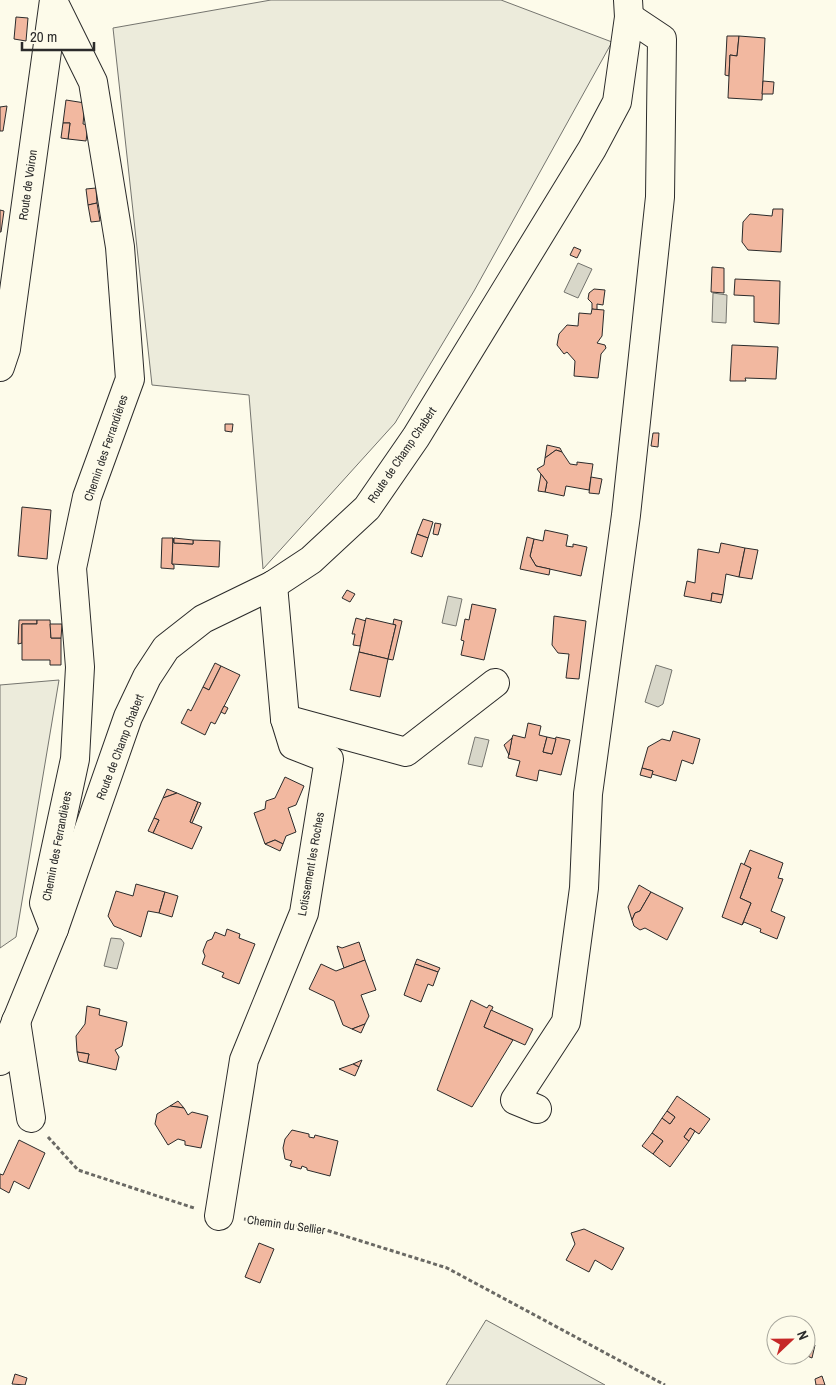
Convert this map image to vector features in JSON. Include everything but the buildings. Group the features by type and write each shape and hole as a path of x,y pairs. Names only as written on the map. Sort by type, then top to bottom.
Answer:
{"street":[{"name":"Chemin des Ferrandières","path":"54,1 92,82 120,247 130,379 87,498 72,568 80,667 75,759 44,903 54,929"},
{"name":"Route de Voiron","path":"0,367 6,349 54,1"},
{"name":"Route de Champ Chabert","path":"0,1061 54,929 128,717 147,677 166,648 203,619 273,585 311,560 366,508 416,437 592,149 617,102 628,8"},
{"path":"537,1109 515,1100 566,1022 584,888 588,794 626,515 660,197 662,39 628,8"},
{"name":"Lotissement les Roches","path":"219,1216 244,1060 304,913 329,759 293,745 285,719 273,585"},
{"path":"285,719 406,752 495,683"},
{"path":"16,1021 31,1118"}],"path":[{"name":"Chemin du Sellier","path":"31,1118 78,1170 219,1216 326,1230 447,1268 665,1385"}],"shaded area":[{"path":"271,0 501,0 612,42 474,291 395,423 263,569 249,395 152,385 113,28"},
{"path":"578,263 592,269 578,298 564,292"},
{"path":"713,293 727,295 726,323 712,322"},
{"path":"448,596 462,599 456,626 442,623"},
{"path":"656,665 672,670 663,704 658,707 645,702"},
{"path":"59,680 16,937 0,948 0,685"},
{"path":"475,737 489,740 482,767 468,764"},
{"path":"111,938 121,939 124,943 117,969 104,966"},
{"path":"486,1320 605,1385 446,1385"}]}
